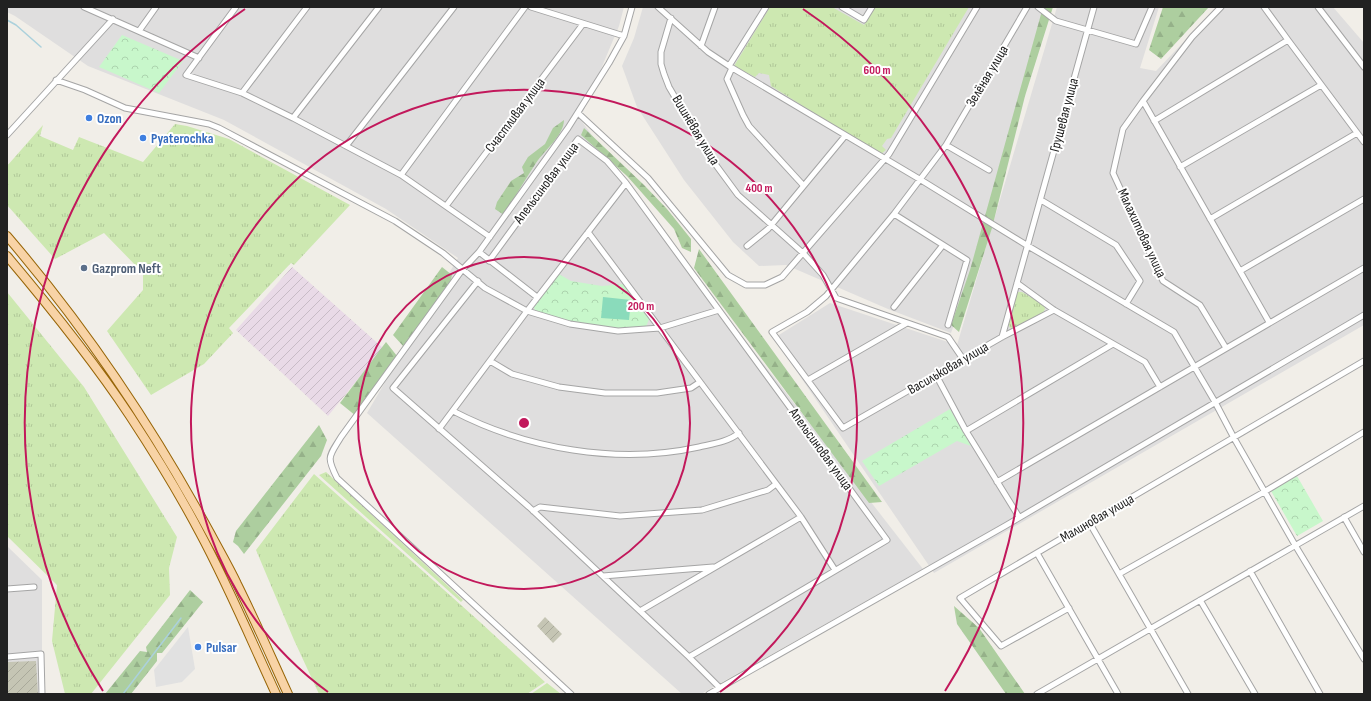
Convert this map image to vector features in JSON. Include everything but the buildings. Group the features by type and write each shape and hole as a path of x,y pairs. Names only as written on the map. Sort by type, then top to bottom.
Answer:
{"main road":[{"path":"7,236 35,268 91,344 136,408 182,481 237,583 288,694"},
{"path":"7,256 84,351 130,416 173,486 201,534 276,694"},
{"path":"251,639 261,635"}],"street":[{"path":"86,7 199,58"},
{"path":"139,31 156,7"},
{"path":"236,7 186,75 242,93 294,118 402,175 490,236"},
{"path":"242,93 307,7"},
{"path":"294,118 379,7"},
{"path":"346,146 454,7"},
{"path":"402,175 525,7"},
{"path":"531,7 624,36"},
{"path":"571,694 337,478 331,466 329,456 341,437 462,270 479,252 578,113 617,50 624,36 632,7"},
{"path":"659,7 701,46 730,67 1174,332 1215,402 1264,492 1364,659"},
{"path":"701,46 715,7"},
{"path":"766,7 730,67 727,79 749,126 803,185"},
{"path":"842,7 864,20 872,7"},
{"path":"578,113 648,178 728,275 746,285 765,285 782,277 889,154 977,7"},
{"name":"Зелёная улица","path":"830,290 894,214 946,145 1027,7"},
{"path":"1038,7 1056,21 1136,44 1152,7"},
{"name":"Грушевая улица","path":"1002,337 1094,7"},
{"name":"Малахитовая улица","path":"1221,7 1192,37 1142,101 1123,129 1113,173 1163,281 1200,305 1226,348"},
{"path":"1264,7 1364,142"},
{"path":"1318,7 1364,67"},
{"name":"Вишнёвая улица","path":"671,18 661,52 661,64 669,86 710,157 738,195 803,253 823,275 830,290"},
{"path":"7,135 113,19"},
{"name":"Счастливая улица","path":"446,206 583,24"},
{"path":"1154,121 1288,40"},
{"path":"56,80 85,90 125,108 209,124 219,128 395,221 422,238 485,288 527,310 570,324 618,331 660,328 719,310"},
{"path":"1180,167 1321,85"},
{"path":"1142,101 1269,322"},
{"path":"1210,219 1357,133"},
{"path":"747,246 768,229 845,136"},
{"name":"Апельсиновая улица","path":"489,261 578,138 606,161 626,183 887,540 689,657"},
{"path":"946,145 989,170"},
{"path":"439,429 527,310 626,183"},
{"path":"1240,271 1364,199"},
{"path":"1041,200 1116,244 1140,281 1126,304"},
{"path":"894,214 967,260 948,325"},
{"path":"588,232 801,517 835,570"},
{"path":"894,307 943,245"},
{"path":"479,252 537,297"},
{"path":"997,482 1269,322 1364,268"},
{"path":"478,281 393,388 603,576 720,688"},
{"path":"1017,283 1054,310 1145,362 1160,387"},
{"path":"907,322 808,380 772,332 807,312 826,296 830,290 836,298 907,322 948,337 963,360"},
{"name":"Васильковая улица","path":"808,380 843,428 1002,337 1054,310"},
{"path":"709,694 1019,517 1364,315"},
{"path":"966,431 1113,344"},
{"path":"490,361 512,374 559,387 605,394 657,393 691,388 700,382"},
{"name":"Малиновая улица","path":"1069,608 1001,646 960,598 1364,362"},
{"path":"936,375 966,431 1019,517"},
{"path":"452,411 470,421 524,440 566,450 624,455 683,450 734,438 739,433"},
{"path":"1120,574 1264,492 1364,432"},
{"path":"532,511 540,507 620,516 702,510 768,490 776,484"},
{"path":"1037,694 1364,506"},
{"path":"640,611 801,517"},
{"path":"1344,517 1364,552"},
{"path":"1089,522 1188,694"},
{"path":"1037,553 1118,694"},
{"path":"603,576 714,567"},
{"path":"1250,572 1320,694"},
{"path":"7,590 34,587"},
{"path":"1200,600 1255,694"},
{"path":"7,657 41,654 42,694"}],"shaded area":[{"path":"7,7 624,7 619,26 580,119 724,313 923,569 701,694 682,694 367,413 458,258 386,209 224,120 88,66 7,12"},
{"path":"643,7 1044,7 965,294 951,333 888,309 786,265 759,266 733,242 684,180 637,107 622,66 634,38"},
{"path":"1057,7 1159,7 1140,68 1156,71 1217,7 1333,7 1364,43 1364,325 934,573 774,338 830,303 957,345"},
{"path":"292,267 383,348 328,416 236,330"},
{"path":"7,546 42,580 42,694 7,694"},
{"path":"545,617 562,634 553,643 537,626"},
{"path":"188,627 195,669 182,682 156,687 154,670"},
{"path":"36,661 38,694 7,694 7,662"}],"green space":[{"path":"770,7 832,7 864,25 875,7 969,7 891,138 887,139 882,146 886,150 881,154 771,86 769,75 759,73 755,77 734,66"},
{"path":"1043,7 1053,7 1025,96 992,228 959,332 951,325 970,270"},
{"path":"1163,7 1209,7 1161,59 1149,50"},
{"path":"122,35 183,61 159,93 99,67"},
{"path":"564,120 561,131 536,163 504,215 495,209 497,202 511,181 524,173 522,167 528,157 545,144 553,128"},
{"path":"175,124 187,126 229,139 350,205 294,265 291,263 229,328 233,333 204,364 151,395 107,331 143,290 143,273 104,233 55,259 7,205 7,166 43,125 40,136 73,150 79,137 143,162"},
{"path":"584,128 667,209 691,239 691,252 682,248 674,229 627,176 581,135"},
{"path":"699,249 882,502 869,503 694,268"},
{"path":"442,267 452,275 449,289 404,347 393,335"},
{"path":"557,273 571,281 602,286 623,284 649,319 646,327 623,329 584,325 536,312 533,306"},
{"path":"7,292 84,387 177,537 169,568 170,595 91,694 65,694 52,641 57,585 7,536"},
{"path":"1022,292 1044,305 1045,309 1043,313 1015,329 1010,328 1008,324 1015,294"},
{"path":"603,297 631,300 629,320 601,318"},
{"path":"386,342 397,356 356,416 340,403"},
{"path":"950,409 971,446 957,441 879,486 862,461"},
{"path":"319,425 327,440 321,456 244,554 233,542 236,531"},
{"path":"326,472 463,600 461,602 319,475"},
{"path":"314,474 545,682 527,694 319,694 294,640 256,550"},
{"path":"1297,476 1323,521 1297,536 1271,491"},
{"path":"190,590 203,602 162,653 157,653 157,661 131,694 105,694 140,651 147,652 146,647"},
{"path":"954,606 979,628 1025,694 1006,694 957,624"},
{"path":"547,683 561,694 531,694"}],"waterway":[{"path":"7,20 16,25 41,47"},
{"path":"123,694 181,618"}],"place":[{"name":"Ozon","path":"89,118"},
{"name":"Pyaterochka","path":"143,138"},
{"name":"Gazprom Neft","path":"84,268"},
{"name":"Pulsar","path":"198,647"}]}
